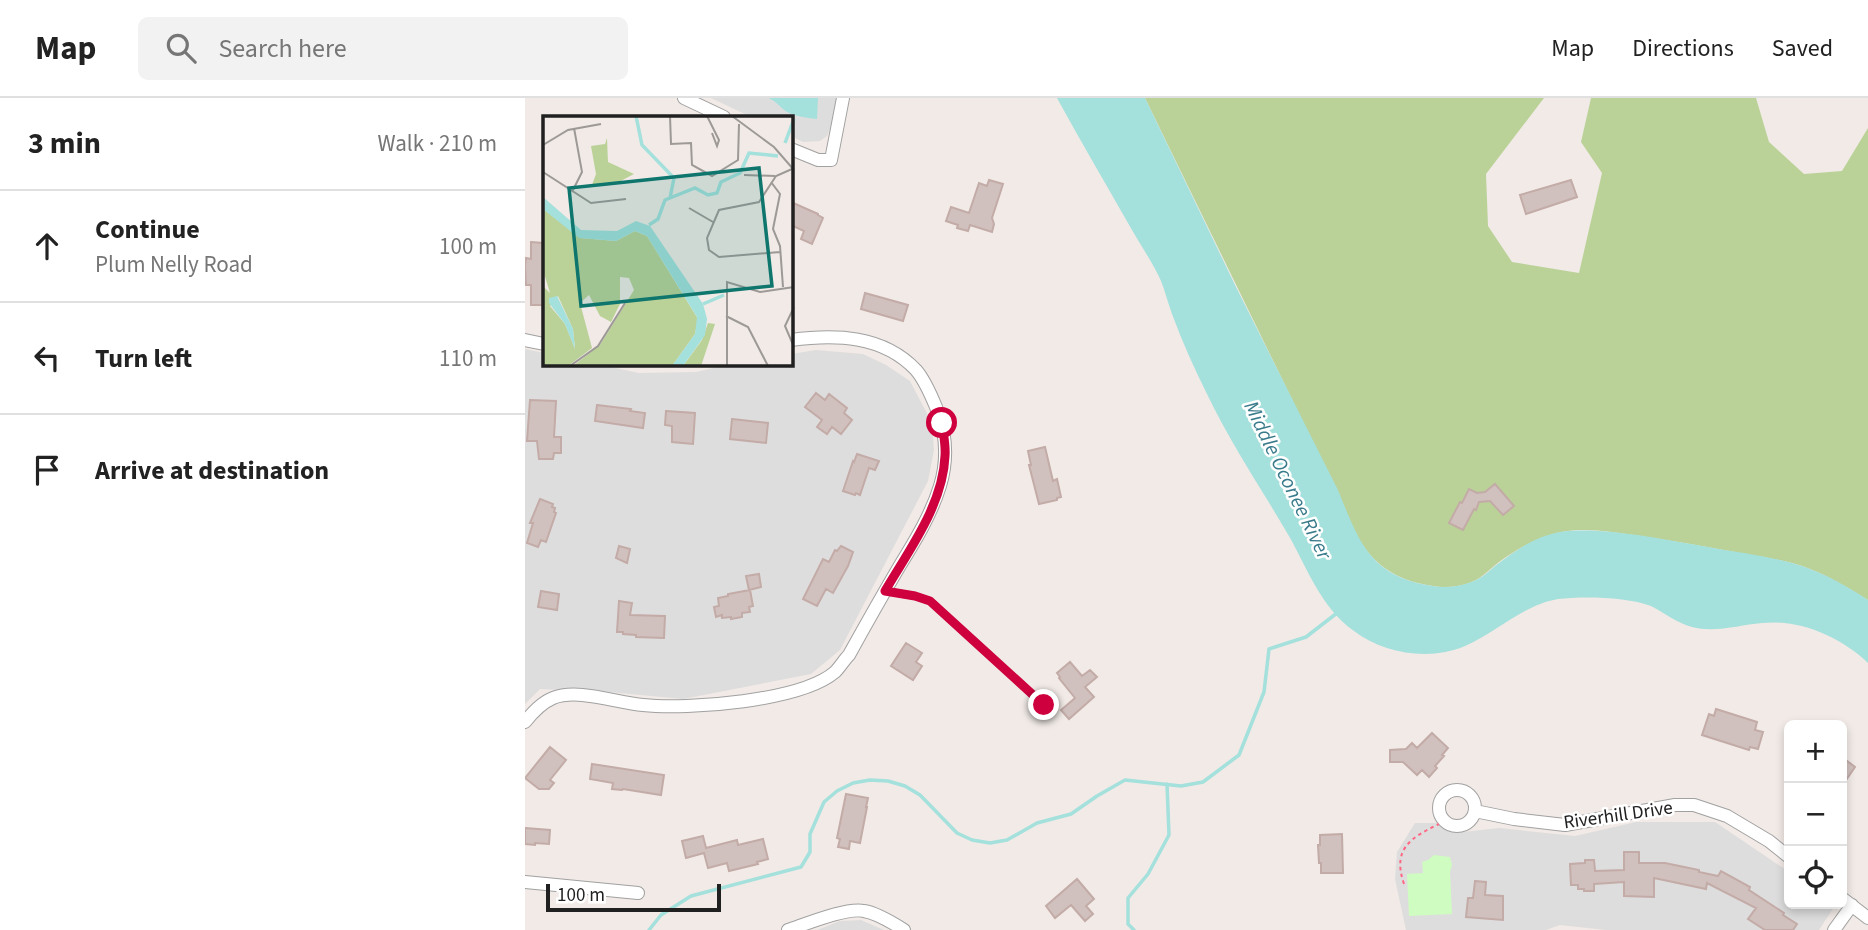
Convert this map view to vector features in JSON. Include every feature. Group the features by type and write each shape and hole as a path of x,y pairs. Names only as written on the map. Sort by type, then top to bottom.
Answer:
{"street":[{"path":"684,98 723,116"},
{"path":"793,150 818,160 831,160 843,98"},
{"path":"525,722 536,707 554,697 577,695 642,705 689,707 782,695 813,684 834,672 849,655 930,512 941,484 946,453 942,423 917,370 894,351 869,341 839,336 793,340"},
{"path":"525,340 543,344"},
{"name":"Riverhill Drive","path":"1475,811 1565,825 1664,807 1694,805 1727,816 1784,853"},
{"path":"525,882 638,893"},
{"path":"1847,902 1868,919"},
{"path":"1834,930 1844,909"},
{"path":"788,930 841,913 863,910 904,930"}],"lane":[{"path":"885,591 930,601 1044,705"}],"path":[{"path":"1404,884 1400,862 1403,850 1414,837 1439,824"}],"shaded area":[{"path":"711,98 841,98 827,136 820,141 803,142 793,137 793,116 749,116"},
{"path":"525,349 543,353 543,366 606,366 639,373 696,372 722,366 793,366 793,354 816,350 863,354 910,381 932,423 934,450 928,481 840,650 811,674 683,699 540,689 525,704"},
{"path":"1636,822 1715,822 1784,869 1784,909 1833,909 1819,930 1606,930 1560,925 1546,930 1406,930 1395,879 1397,852 1415,823 1436,823 1463,832 1499,828 1575,836"},
{"path":"861,920 884,930 817,930 840,921"}],"green space":[{"path":"1145,98 1544,98 1486,174 1488,226 1512,262 1579,273 1602,173 1581,142 1591,98 1756,98 1769,142 1804,174 1842,171 1868,128 1868,600 1819,573 1788,562 1686,543 1598,531 1566,531 1536,540 1477,579 1459,586 1427,585 1411,581 1384,568 1357,535"},
{"path":"1434,855 1450,857 1452,914 1409,916 1407,874 1423,873 1422,862"}],"water":[{"path":"769,98 818,98 817,119 790,113"},
{"name":"Middle Oconee River","path":"1057,98 1145,98 1338,490 1352,524 1368,552 1391,573 1434,586 1463,585 1483,576 1535,540 1560,532 1577,531 1634,535 1767,557 1819,573 1868,600 1868,663 1833,638 1805,627 1762,623 1701,629 1681,623 1651,606 1605,598 1568,598 1545,602 1465,646 1437,653 1393,650 1354,631 1323,598 1225,429 1188,354 1158,274"}],"building":[{"path":"989,180 1003,184 992,218 992,232 970,225 968,231 946,221 951,207 969,213 979,183 987,186"},
{"path":"1571,180 1577,197 1526,214 1520,195"},
{"path":"793,203 823,218 812,244 801,239 804,231 793,226"},
{"path":"531,242 543,243 543,305 531,305 531,285 526,285 525,266 526,258 531,259"},
{"path":"865,293 908,305 903,321 861,309"},
{"path":"816,393 825,400 829,394 847,408 844,413 852,420 841,434 832,427 827,434 817,427 822,420 805,407"},
{"path":"530,400 556,401 554,437 561,437 561,453 554,453 553,459 539,459 537,441 527,441"},
{"path":"597,405 645,413 643,428 595,421"},
{"path":"666,411 695,413 693,444 672,442 672,426 665,425"},
{"path":"732,419 768,423 766,443 730,439"},
{"path":"1045,447 1053,481 1057,479 1061,497 1039,504 1028,451"},
{"path":"857,454 879,461 875,470 869,468 860,495 843,491"},
{"path":"1495,484 1514,506 1503,515 1490,501 1479,502 1463,530 1449,523 1469,489 1477,493 1485,492"},
{"path":"540,499 553,504 556,513 546,542 541,540 538,547 527,543 533,523 530,523"},
{"path":"619,546 630,549 627,563 616,558"},
{"path":"841,546 853,552 833,593 826,589 817,606 803,599 823,559 829,562 835,550"},
{"path":"759,574 761,587 749,590 746,576"},
{"path":"750,590 753,606 749,607 750,612 731,619 722,618 722,615 716,617 714,607 719,606 718,598"},
{"path":"541,591 559,594 557,610 538,607"},
{"path":"619,601 632,603 630,615 665,616 664,638 636,637 617,632"},
{"path":"906,643 922,653 916,662 922,666 913,680 891,666"},
{"path":"1070,662 1082,676 1090,670 1097,677 1085,687 1094,697 1069,719 1061,710 1075,698 1057,673"},
{"path":"1716,709 1757,722 1755,730 1763,732 1758,749 1750,747 1749,750 1702,735 1709,714 1714,716"},
{"path":"1432,733 1448,748 1429,777 1422,770 1417,775 1403,762 1390,762 1390,750 1406,749 1412,743 1417,748"},
{"path":"550,747 566,760 550,780 554,783 549,789 539,789 525,778"},
{"path":"1847,761 1855,767 1847,779"},
{"path":"592,764 664,775 661,795 612,789 613,783 590,779"},
{"path":"846,794 868,798 860,843 850,841 849,849 838,847 840,839 837,838"},
{"path":"525,828 550,830 549,844 525,844"},
{"path":"1342,834 1343,873 1321,873 1318,845 1320,835"},
{"path":"703,836 706,848 737,840 738,845 763,839 768,859 729,871 727,863 708,868 704,853 686,858 682,841"},
{"path":"1624,852 1639,852 1639,863 1665,863 1718,876 1721,871 1750,887 1749,890 1797,924 1793,930 1765,930 1748,919 1756,908 1707,883 1706,889 1654,878 1654,897 1624,896 1624,882 1594,884 1594,891 1584,891 1578,889 1578,885 1571,885 1570,864 1594,860 1595,871 1624,870"},
{"path":"1077,879 1094,899 1086,906 1093,914 1085,921 1071,905 1055,918 1046,906"},
{"path":"1475,881 1486,882 1485,895 1503,896 1503,920 1466,917 1468,898 1473,898"}],"waterway":[{"path":"649,930 661,915 691,896 801,867 810,852 810,834 824,802 853,783 888,781 905,786 920,795 957,833 972,840 990,843 1007,840 1037,823 1071,814 1125,780 1181,786 1203,782 1239,755 1264,692 1269,649 1306,637 1337,613"},
{"path":"1134,930 1128,924 1128,898 1148,874 1169,835 1167,784"}],"route":[{"path":"942,423 946,453 941,484 930,512 885,591 930,601 1044,705"}]}
